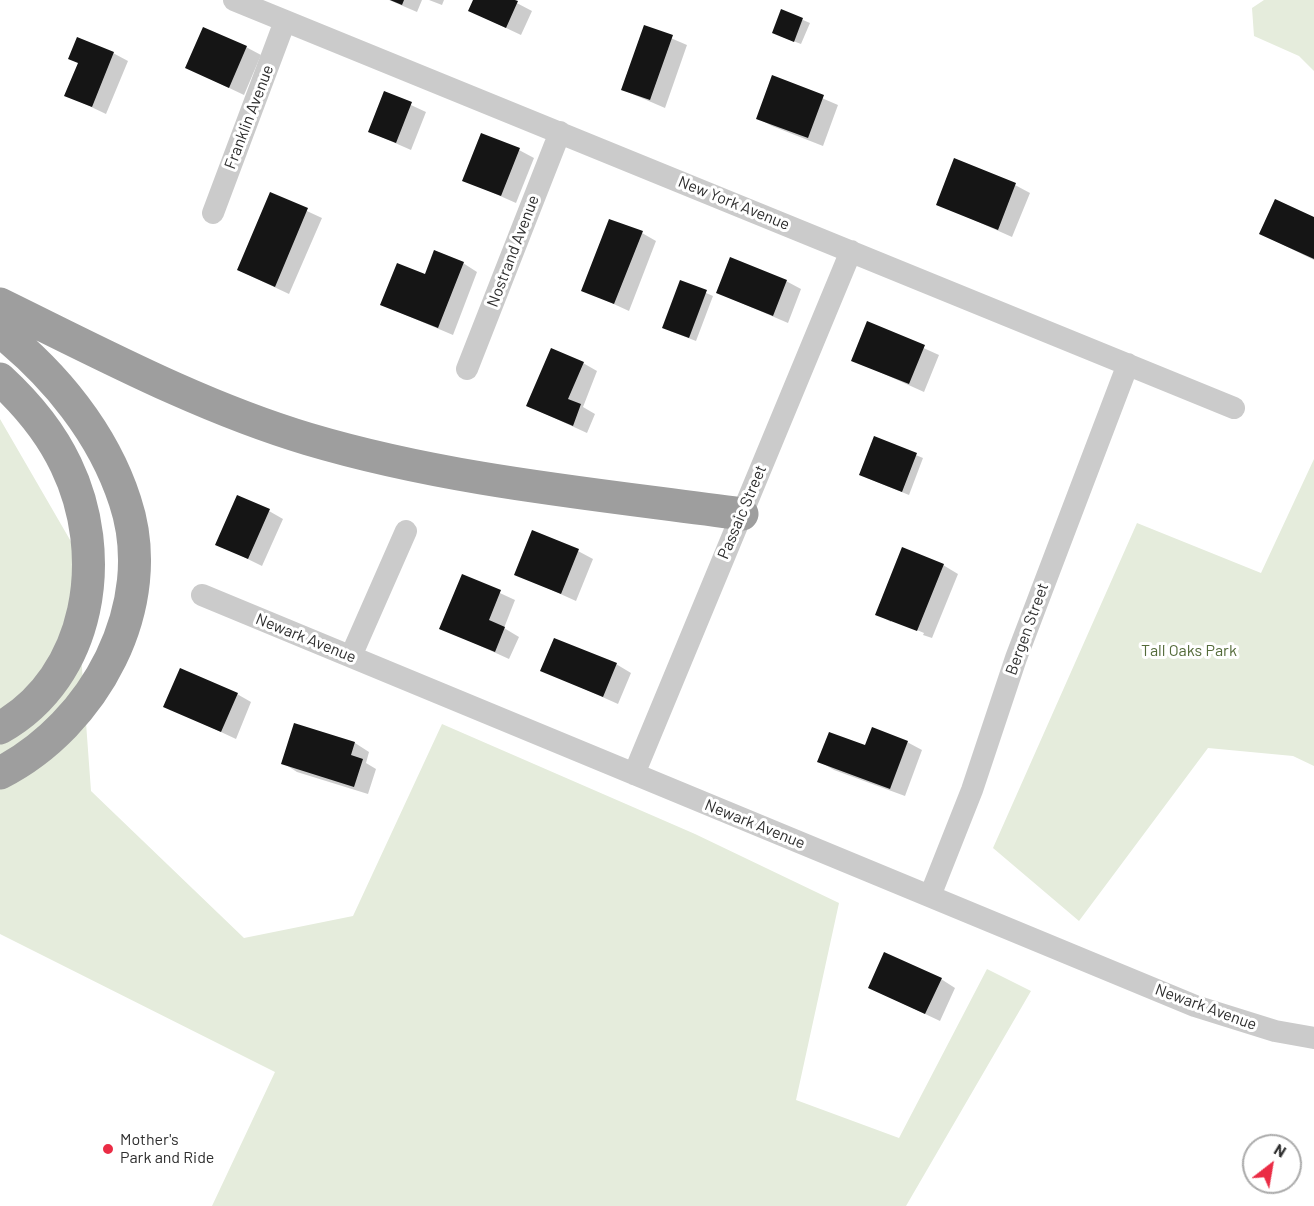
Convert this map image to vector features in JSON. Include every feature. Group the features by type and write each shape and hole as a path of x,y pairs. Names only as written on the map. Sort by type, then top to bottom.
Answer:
{"highway":[{"path":"0,304 178,389 240,416 306,439 377,459 451,474 742,514"},
{"path":"0,331 40,367 63,393 102,447 126,503 133,562 132,585 120,635 99,682 59,732 20,763 0,772"},
{"path":"0,379 26,403 66,464 85,517 89,549 85,608 77,637 63,665 45,691 26,710 0,728"}],"street":[{"name":"New York Avenue","path":"234,0 1234,408"},
{"name":"Franklin Avenue","path":"213,213 285,21"},
{"name":"Nostrand Avenue","path":"467,369 560,132"},
{"name":"Passaic Street","path":"634,774 851,251"},
{"name":"Bergen Street","path":"930,896 972,790 1019,648 1128,364"},
{"path":"351,656 406,531"},
{"name":"Newark Avenue","path":"202,595 1195,1006 1275,1031 1314,1038"}],"green space":[{"path":"1264,0 1314,0 1314,71 1299,56 1254,36 1252,8"},
{"path":"0,419 73,545 91,791 244,938 353,916 442,724 695,834 839,903 796,1100 899,1138 987,969 1031,991 906,1206 212,1206 275,1072 0,934"},
{"name":"Tall Oaks Park","path":"1314,459 1314,766 1293,756 1208,748 1079,921 993,848 1137,523 1261,573"}],"building":[{"path":"390,0 404,0 402,5"},
{"path":"473,0 518,1 506,28 468,11"},
{"path":"781,9 803,18 794,42 772,33"},
{"path":"644,25 673,35 650,100 621,90"},
{"path":"203,27 247,46 229,88 185,68"},
{"path":"77,37 114,52 92,107 64,96 78,63 68,59"},
{"path":"772,75 824,95 808,138 756,119"},
{"path":"384,91 412,102 396,143 368,132"},
{"path":"481,133 520,148 501,196 462,181"},
{"path":"954,158 1016,183 998,230 936,205"},
{"path":"270,192 308,208 275,287 237,270"},
{"path":"1275,199 1314,217 1314,259 1259,234"},
{"path":"609,219 643,231 614,304 581,291"},
{"path":"434,250 464,262 438,328 380,305 397,263 425,274"},
{"path":"730,257 787,280 773,316 716,293"},
{"path":"680,280 707,290 689,338 662,328"},
{"path":"867,321 925,345 909,384 851,361"},
{"path":"551,348 584,362 568,399 581,404 573,426 526,406"},
{"path":"874,436 917,453 902,492 859,475"},
{"path":"237,495 270,509 248,559 215,545"},
{"path":"532,530 579,549 561,594 514,575"},
{"path":"902,547 944,564 917,631 875,615"},
{"path":"462,574 501,590 489,620 505,627 495,652 439,629"},
{"path":"554,638 617,663 603,697 540,671"},
{"path":"180,668 238,693 221,732 163,707"},
{"path":"294,723 355,742 351,755 363,759 354,787 281,764"},
{"path":"872,727 908,741 890,789 817,762 829,732 865,745"},
{"path":"884,952 942,978 925,1014 868,988"}],"place":[{"name":"Mother's Park and Ride","path":"108,1149"}]}
